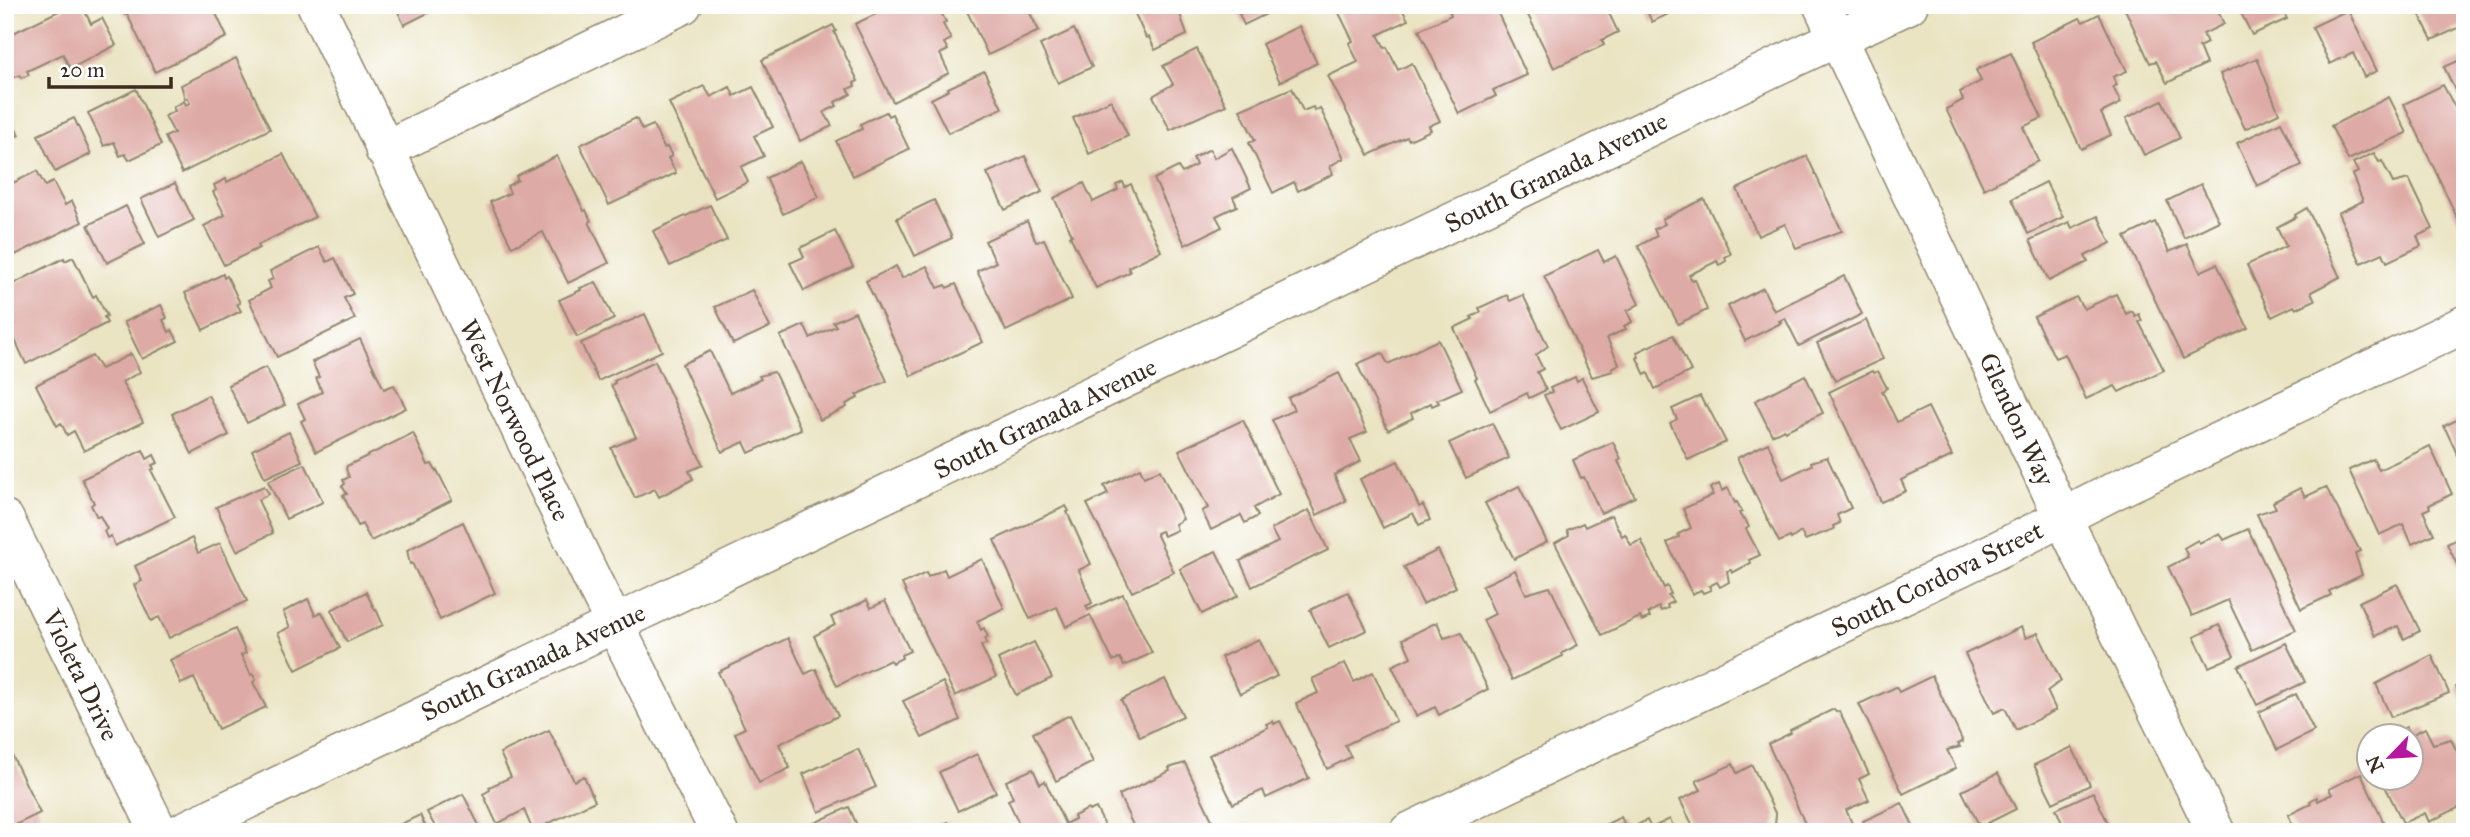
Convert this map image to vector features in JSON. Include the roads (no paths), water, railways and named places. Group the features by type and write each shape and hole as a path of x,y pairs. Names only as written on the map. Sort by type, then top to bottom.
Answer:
{"street":[{"name":"West Norwood Place","path":"316,5 384,150 719,832"},
{"path":"384,150 683,5"},
{"name":"Glendon Way","path":"1822,5 2063,518 2216,832"},
{"name":"South Granada Avenue","path":"181,832 1909,5"},
{"name":"South Cordova Street","path":"1408,832 2465,324"},
{"name":"Violeta Drive","path":"5,519 159,832"}]}
